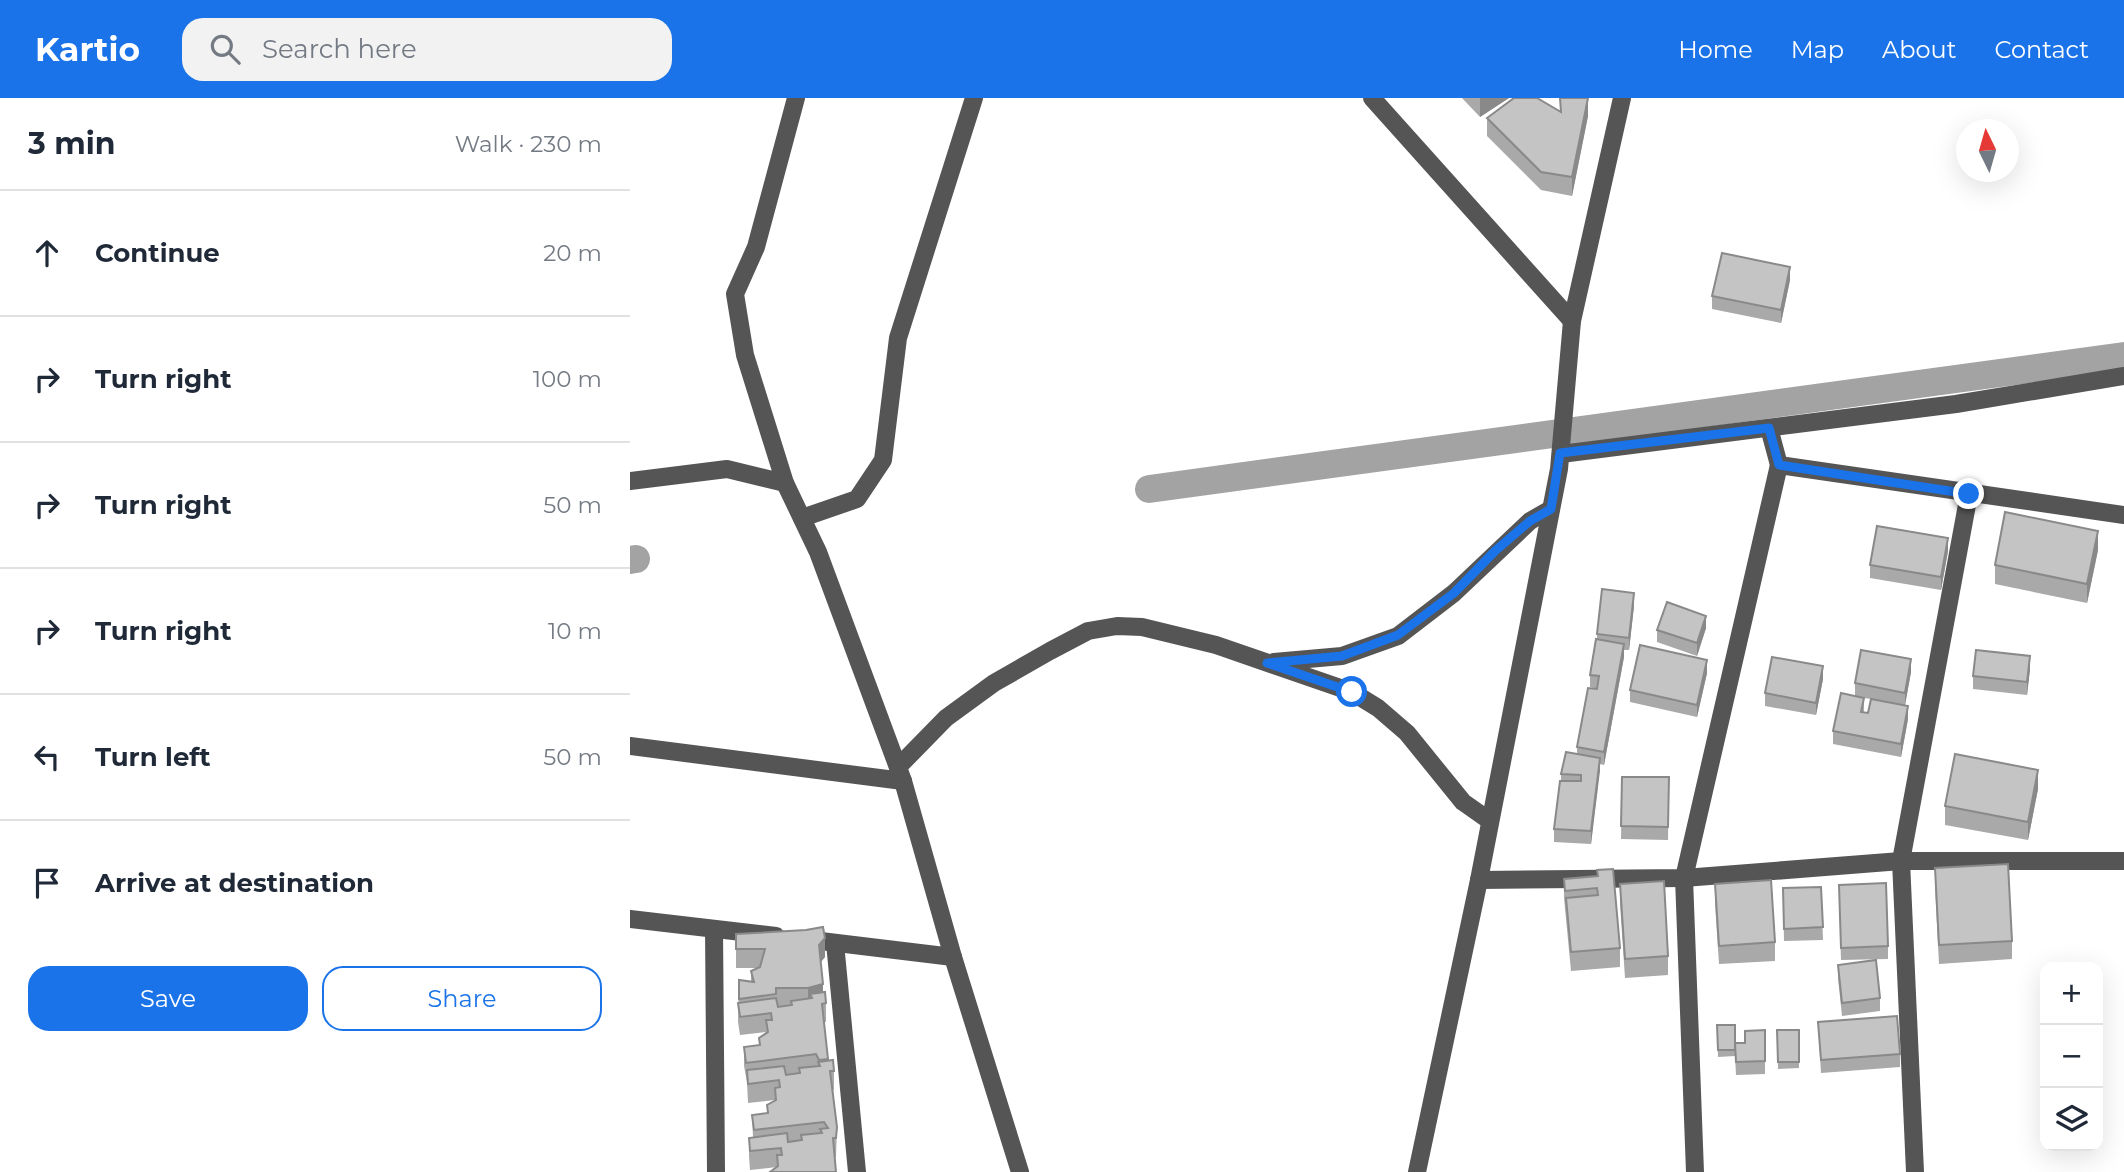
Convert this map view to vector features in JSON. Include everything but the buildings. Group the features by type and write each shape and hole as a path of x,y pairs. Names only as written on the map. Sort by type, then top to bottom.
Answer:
{"street":[{"path":"796,98 756,247 735,294 745,355 785,483 818,552 901,774 953,957 1020,1172"},
{"path":"802,518 857,499 883,460 898,338 974,98"},
{"path":"1372,98 1572,321"},
{"path":"1418,1172 1479,880 1551,509 1560,453 1572,321 1622,98"},
{"path":"1560,453 1956,404 2124,376"},
{"path":"1695,1172 1684,877 1779,465 1769,428"},
{"path":"1779,465 2124,515"},
{"path":"630,481 727,469 785,483"},
{"path":"1915,1172 1901,861 1969,494"},
{"path":"1267,663 1342,656 1398,635 1454,593 1495,551 1530,521 1551,509"},
{"path":"901,774 946,718 994,683 1088,631 1117,626 1142,626 1216,645 1352,692 1378,708 1407,733 1464,803 1490,821"},
{"path":"630,746 901,774"},
{"path":"1479,880 1684,877 1901,861 2124,861"},
{"path":"630,919 953,957"},
{"path":"714,929 716,1172"},
{"path":"835,943 857,1172"}],"waterway":[{"path":"1149,489 2124,356"},
{"path":"630,560 636,559"}],"route":[{"path":"1352,692 1267,663 1342,656 1398,635 1454,593 1495,551 1530,521 1551,509 1560,453 1769,428 1779,465 1969,494"}]}
